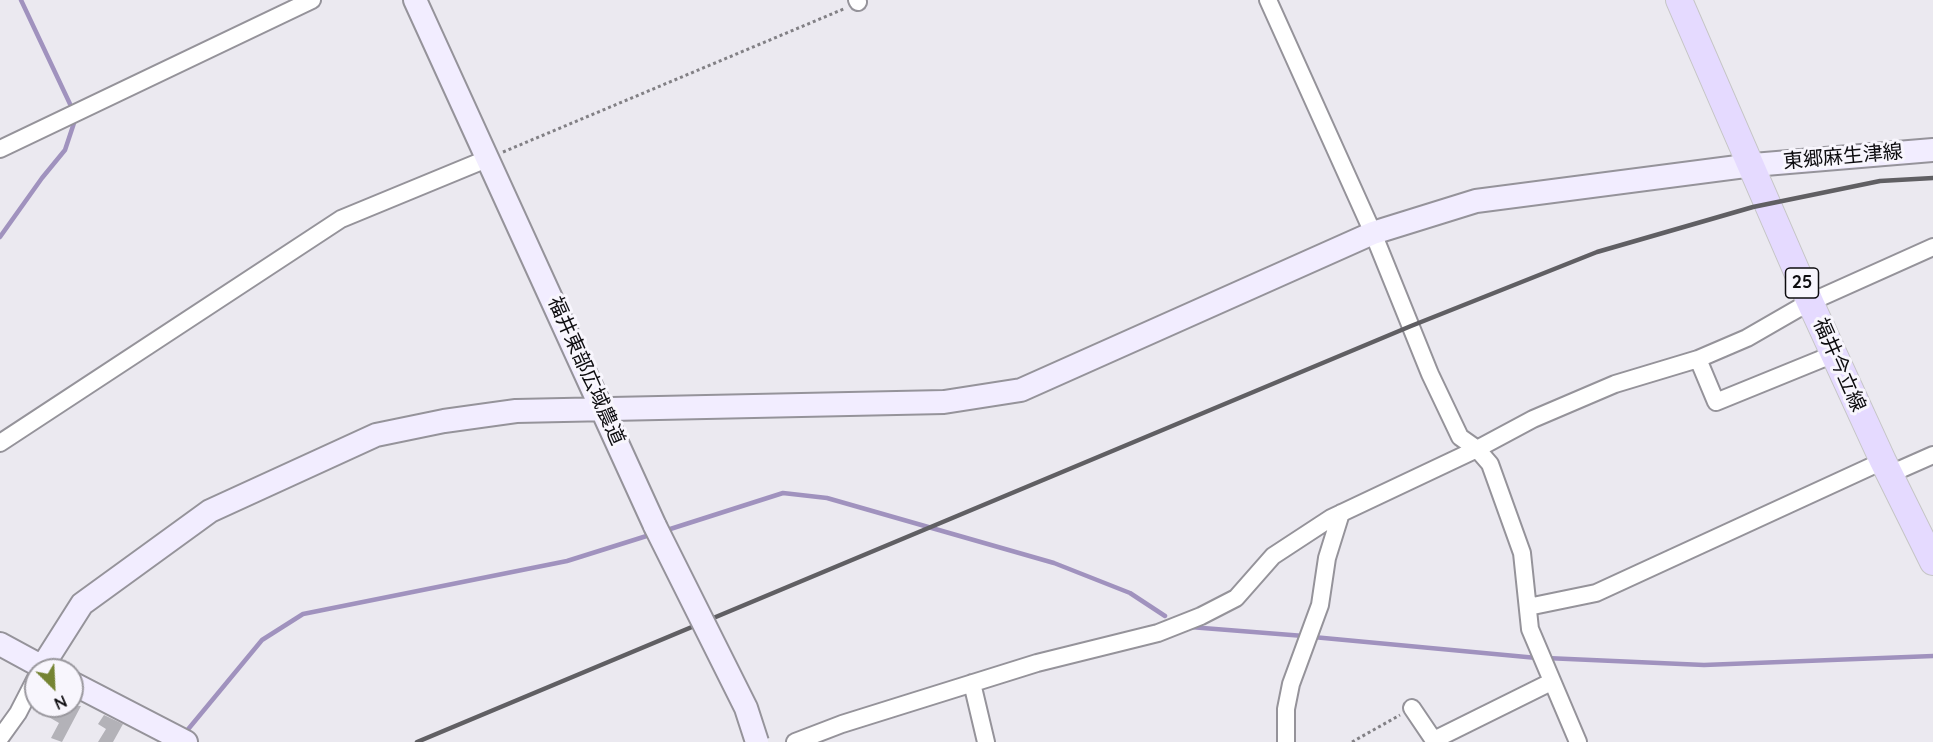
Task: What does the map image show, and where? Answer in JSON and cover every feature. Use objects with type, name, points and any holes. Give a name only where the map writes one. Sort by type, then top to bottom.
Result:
[{"type":"main road","name":"福井今立線","points":[[1679,0],[1753,165],[1810,302],[1886,468],[1933,562]]},
{"type":"street","points":[[0,149],[312,0]]},
{"type":"street","name":"福井東部広域農道","points":[[415,0],[656,526],[746,708],[757,742]]},
{"type":"street","points":[[1268,0],[1373,232],[1440,395],[1460,437],[1477,449],[1490,464],[1522,553],[1530,628],[1541,659],[1578,742]]},
{"type":"street","name":"東郷麻生津線","points":[[49,658],[82,604],[143,558],[221,506],[376,435],[444,421],[516,411],[944,402],[1021,390],[1373,232],[1476,201],[1753,165],[1933,150]]},
{"type":"street","points":[[0,444],[341,219],[489,158]]},
{"type":"street","points":[[795,742],[842,724],[972,683],[1037,663],[1158,633],[1201,616],[1236,598],[1273,556],[1341,513],[1477,449],[1533,418],[1615,384],[1698,358],[1747,338],[1810,302],[1933,247]]},
{"type":"street","points":[[1698,358],[1716,402],[1834,354]]},
{"type":"street","points":[[1528,607],[1596,593],[1886,468],[1933,455]]},
{"type":"street","points":[[1286,742],[1286,709],[1291,684],[1320,605],[1327,558],[1341,513]]},
{"type":"street","points":[[0,644],[24,660]]},
{"type":"street","points":[[1412,708],[1435,741],[1551,682]]},
{"type":"street","points":[[972,683],[986,742]]},
{"type":"street","points":[[84,689],[186,742]]},
{"type":"street","points":[[0,738],[24,702]]},
{"type":"path","points":[[489,158],[858,1]]},
{"type":"path","points":[[1352,742],[1412,708]]},
{"type":"building","points":[[104,715],[123,724],[113,742],[98,742],[106,729],[98,724]]},
{"type":"building","points":[[50,718],[75,718],[62,742],[51,738],[59,723]]},
{"type":"waterway","points":[[21,0],[70,104]]},
{"type":"waterway","points":[[0,237],[65,150],[74,123]]},
{"type":"waterway","points":[[664,531],[783,493],[827,498],[1054,563],[1130,593],[1165,616]]},
{"type":"waterway","points":[[185,733],[262,640],[303,614],[567,561],[653,534]]},
{"type":"waterway","points":[[1190,627],[1304,636]]},
{"type":"waterway","points":[[1313,637],[1537,658]]},
{"type":"waterway","points":[[1546,658],[1704,665],[1933,656]]},
{"type":"railway","points":[[417,742],[1411,326],[1597,252],[1753,207],[1880,181],[1933,178]]}]
